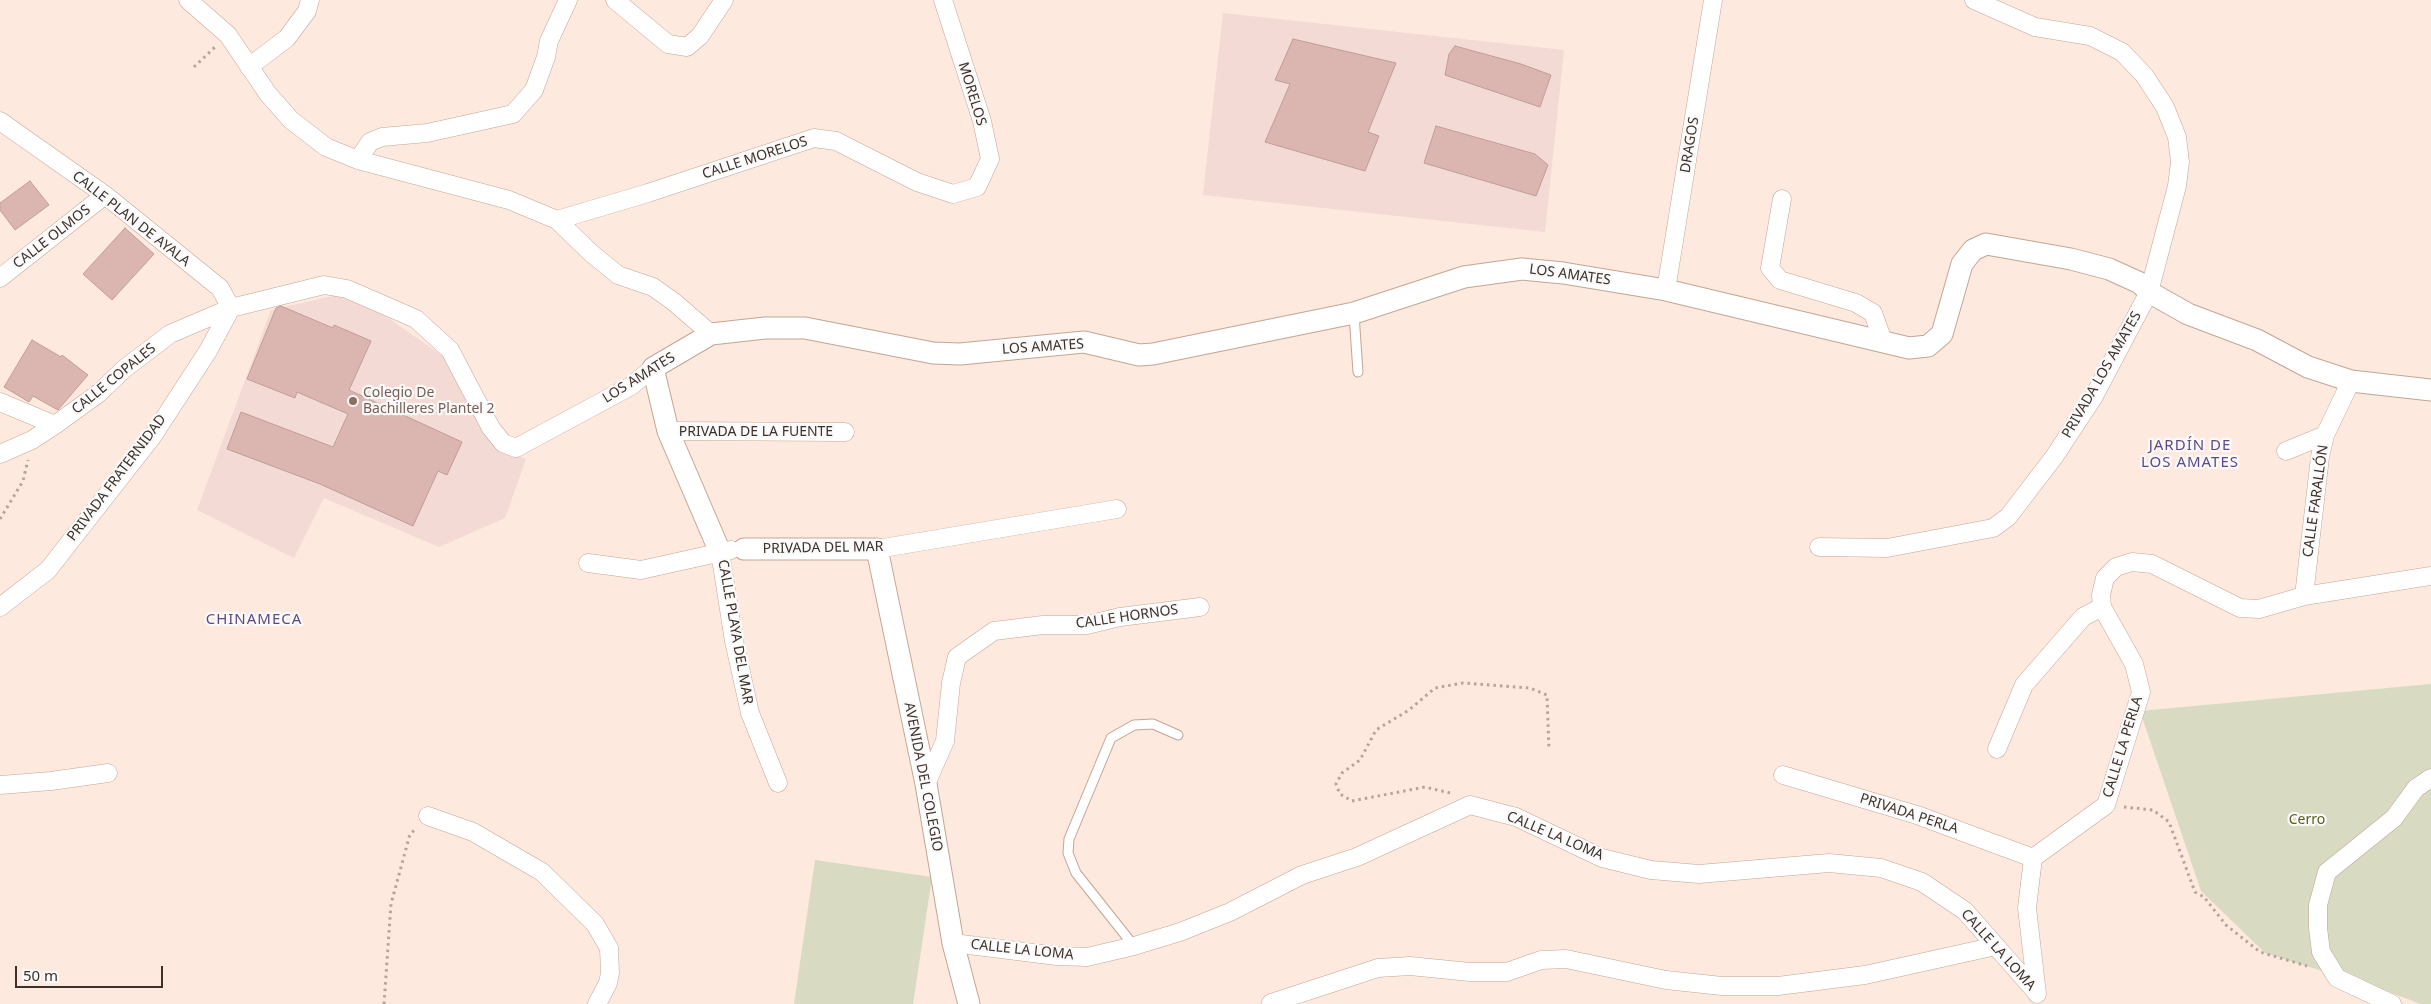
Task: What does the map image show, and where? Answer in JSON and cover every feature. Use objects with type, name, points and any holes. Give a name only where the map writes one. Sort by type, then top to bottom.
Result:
[{"type":"street","points":[[188,0],[228,35],[268,94],[291,120],[326,147],[358,160],[509,200],[557,220],[591,253],[618,275],[653,287],[674,302],[711,334]]},
{"type":"street","points":[[249,67],[288,38],[307,11],[310,0]]},
{"type":"street","points":[[358,160],[370,142],[382,138],[427,133],[513,114],[534,90],[546,57],[549,40],[568,0]]},
{"type":"street","points":[[616,0],[668,44],[687,46],[700,36],[724,0]]},
{"type":"street","name":"MORELOS","points":[[943,0],[982,121],[990,159],[977,187]]},
{"type":"street","name":"DRAGOS","points":[[1666,290],[1713,0]]},
{"type":"street","name":"PRIVADA LOS AMATES","points":[[1819,548],[1887,548],[1992,528],[2008,518],[2054,457],[2093,398],[2149,292],[2177,186],[2180,162],[2177,137],[2165,107],[2144,75],[2122,52],[2090,36],[2035,27],[1974,0]]},
{"type":"street","points":[[2004,0],[2012,17]]},
{"type":"street","name":"CALLE PLAN DE AYALA","points":[[0,121],[105,195],[220,288],[231,308]]},
{"type":"street","name":"CALLE MORELOS","points":[[557,220],[648,193],[814,138],[836,142],[917,182],[954,194],[977,187]]},
{"type":"street","name":"CALLE OLMOS","points":[[0,278],[105,195]]},
{"type":"street","points":[[1782,199],[1770,268],[1780,280],[1856,303],[1873,313],[1883,342]]},
{"type":"street","name":"LOS AMATES","points":[[231,308],[259,303],[324,285],[347,289],[416,318],[450,350],[491,428],[503,444],[516,448],[631,386],[653,368],[711,334],[765,328],[805,328],[933,353],[960,354],[1084,342],[1139,355],[1153,354],[1354,313],[1464,277],[1522,269],[1564,273],[1666,290],[1909,348],[1928,346],[1942,334],[1962,264],[1973,250],[1986,244],[2071,259],[2109,270],[2140,283],[2149,292]]},
{"type":"street","points":[[2149,292],[2188,314],[2257,340],[2308,367],[2351,381],[2431,390]]},
{"type":"street","name":"CALLE COPALES","points":[[0,454],[32,440],[55,425],[99,393],[124,369],[170,334],[231,308]]},
{"type":"street","name":"PRIVADA FRATERNIDAD","points":[[0,607],[48,570],[152,437],[208,351],[231,308]]},
{"type":"street","name":"CALLE PLAYA DEL MAR","points":[[653,368],[668,431],[720,552],[734,641],[750,713],[778,783]]},
{"type":"street","name":"CALLE FARALLÓN","points":[[2304,596],[2320,457],[2325,435],[2351,381]]},
{"type":"street","points":[[0,402],[55,425]]},
{"type":"street","name":"PRIVADA DE LA FUENTE","points":[[668,431],[845,432]]},
{"type":"street","points":[[2286,451],[2325,435]]},
{"type":"street","name":"PRIVADA DEL MAR","points":[[588,563],[641,570],[720,552],[744,549],[877,549],[1117,509]]},
{"type":"street","name":"AVENIDA DEL COLEGIO","points":[[877,549],[926,784],[953,943],[969,1004]]},
{"type":"street","points":[[1997,749],[2024,685],[2083,617],[2102,607],[2101,595],[2105,578],[2116,566],[2132,562],[2152,564],[2240,608],[2259,610],[2304,596],[2431,576]]},
{"type":"street","name":"CALLE HORNOS","points":[[926,784],[945,742],[951,683],[958,657],[994,630],[1043,624],[1087,626],[1120,617],[1200,607]]},
{"type":"street","name":"CALLE LA PERLA","points":[[2033,858],[2106,805],[2141,692],[2134,664],[2102,607]]},
{"type":"street","points":[[0,785],[51,781],[108,773]]},
{"type":"street","name":"PRIVADA PERLA","points":[[1784,775],[1917,815],[2033,858]]},
{"type":"street","points":[[2392,1004],[2338,978],[2321,952],[2318,905],[2328,872],[2394,818],[2416,788],[2431,778]]},
{"type":"street","name":"CALLE LA LOMA","points":[[953,943],[1057,956],[1087,956],[1134,946],[1180,932],[1230,912],[1302,875],[1357,857],[1470,805],[1516,817],[1602,858],[1652,870],[1699,874],[1829,863],[1881,868],[1922,882],[1965,911],[1996,946],[2037,998]]},
{"type":"street","points":[[428,816],[473,832],[542,872],[594,924],[609,948],[610,972],[608,983],[596,1004]]},
{"type":"street","points":[[2033,858],[2027,908],[2037,998]]},
{"type":"street","points":[[1271,1004],[1378,968],[1410,966],[1470,972],[1507,972],[1541,960],[1566,959],[1666,980],[1722,986],[1778,986],[1865,975],[1996,946]]},
{"type":"lane","points":[[1354,313],[1358,372]]},
{"type":"lane","points":[[1134,946],[1076,873],[1068,853],[1069,839],[1111,738],[1134,725],[1153,724],[1178,735]]},
{"type":"path","points":[[194,67],[228,35]]},
{"type":"path","points":[[0,519],[23,482],[32,440]]},
{"type":"path","points":[[1470,805],[1445,790],[1425,787],[1352,801],[1340,794],[1336,784],[1342,773],[1360,760],[1376,730],[1409,710],[1435,688],[1463,683],[1530,688],[1547,695],[1549,750]]},
{"type":"path","points":[[2106,805],[2153,810],[2170,822],[2195,892],[2204,898],[2226,925],[2260,952],[2301,963],[2338,978]]},
{"type":"path","points":[[384,1004],[391,904],[410,834],[428,816]]},
{"type":"shaded area","points":[[1223,13],[1564,50],[1545,232],[1203,195]]},
{"type":"shaded area","name":"Colegio De Bachilleres Plantel 2","points":[[337,295],[384,315],[444,357],[493,444],[526,459],[505,518],[439,547],[324,498],[294,558],[197,510],[271,310]]},
{"type":"green space","name":"Cerro","points":[[2431,684],[2431,1004],[2421,1004],[2265,953],[2201,891],[2140,711]]},
{"type":"green space","points":[[815,860],[932,877],[913,1004],[794,1004]]},
{"type":"building","points":[[1293,39],[1396,63],[1368,132],[1379,136],[1365,171],[1265,142],[1290,84],[1275,80]]},
{"type":"building","points":[[1455,46],[1521,64],[1551,75],[1540,107],[1445,75],[1449,54]]},
{"type":"building","points":[[1436,126],[1535,154],[1548,165],[1536,196],[1424,163]]},
{"type":"building","points":[[30,181],[49,205],[15,230],[0,210],[0,203]]},
{"type":"building","points":[[125,228],[154,254],[112,300],[83,274]]},
{"type":"building","points":[[281,306],[333,328],[334,325],[371,341],[349,390],[462,442],[447,475],[438,471],[413,526],[320,484],[227,449],[241,412],[333,447],[348,414],[297,392],[295,398],[247,379],[276,308]]},
{"type":"building","points":[[32,340],[61,357],[62,355],[88,375],[58,410],[33,396],[29,402],[4,387]]},
{"type":"place","name":"Colegio De Bachilleres Plantel 2","points":[[353,401]]},
{"type":"district","name":"JARDÍN DE LOS AMATES","points":[[2190,454]]},
{"type":"district","name":"CHINAMECA","points":[[254,620]]}]
